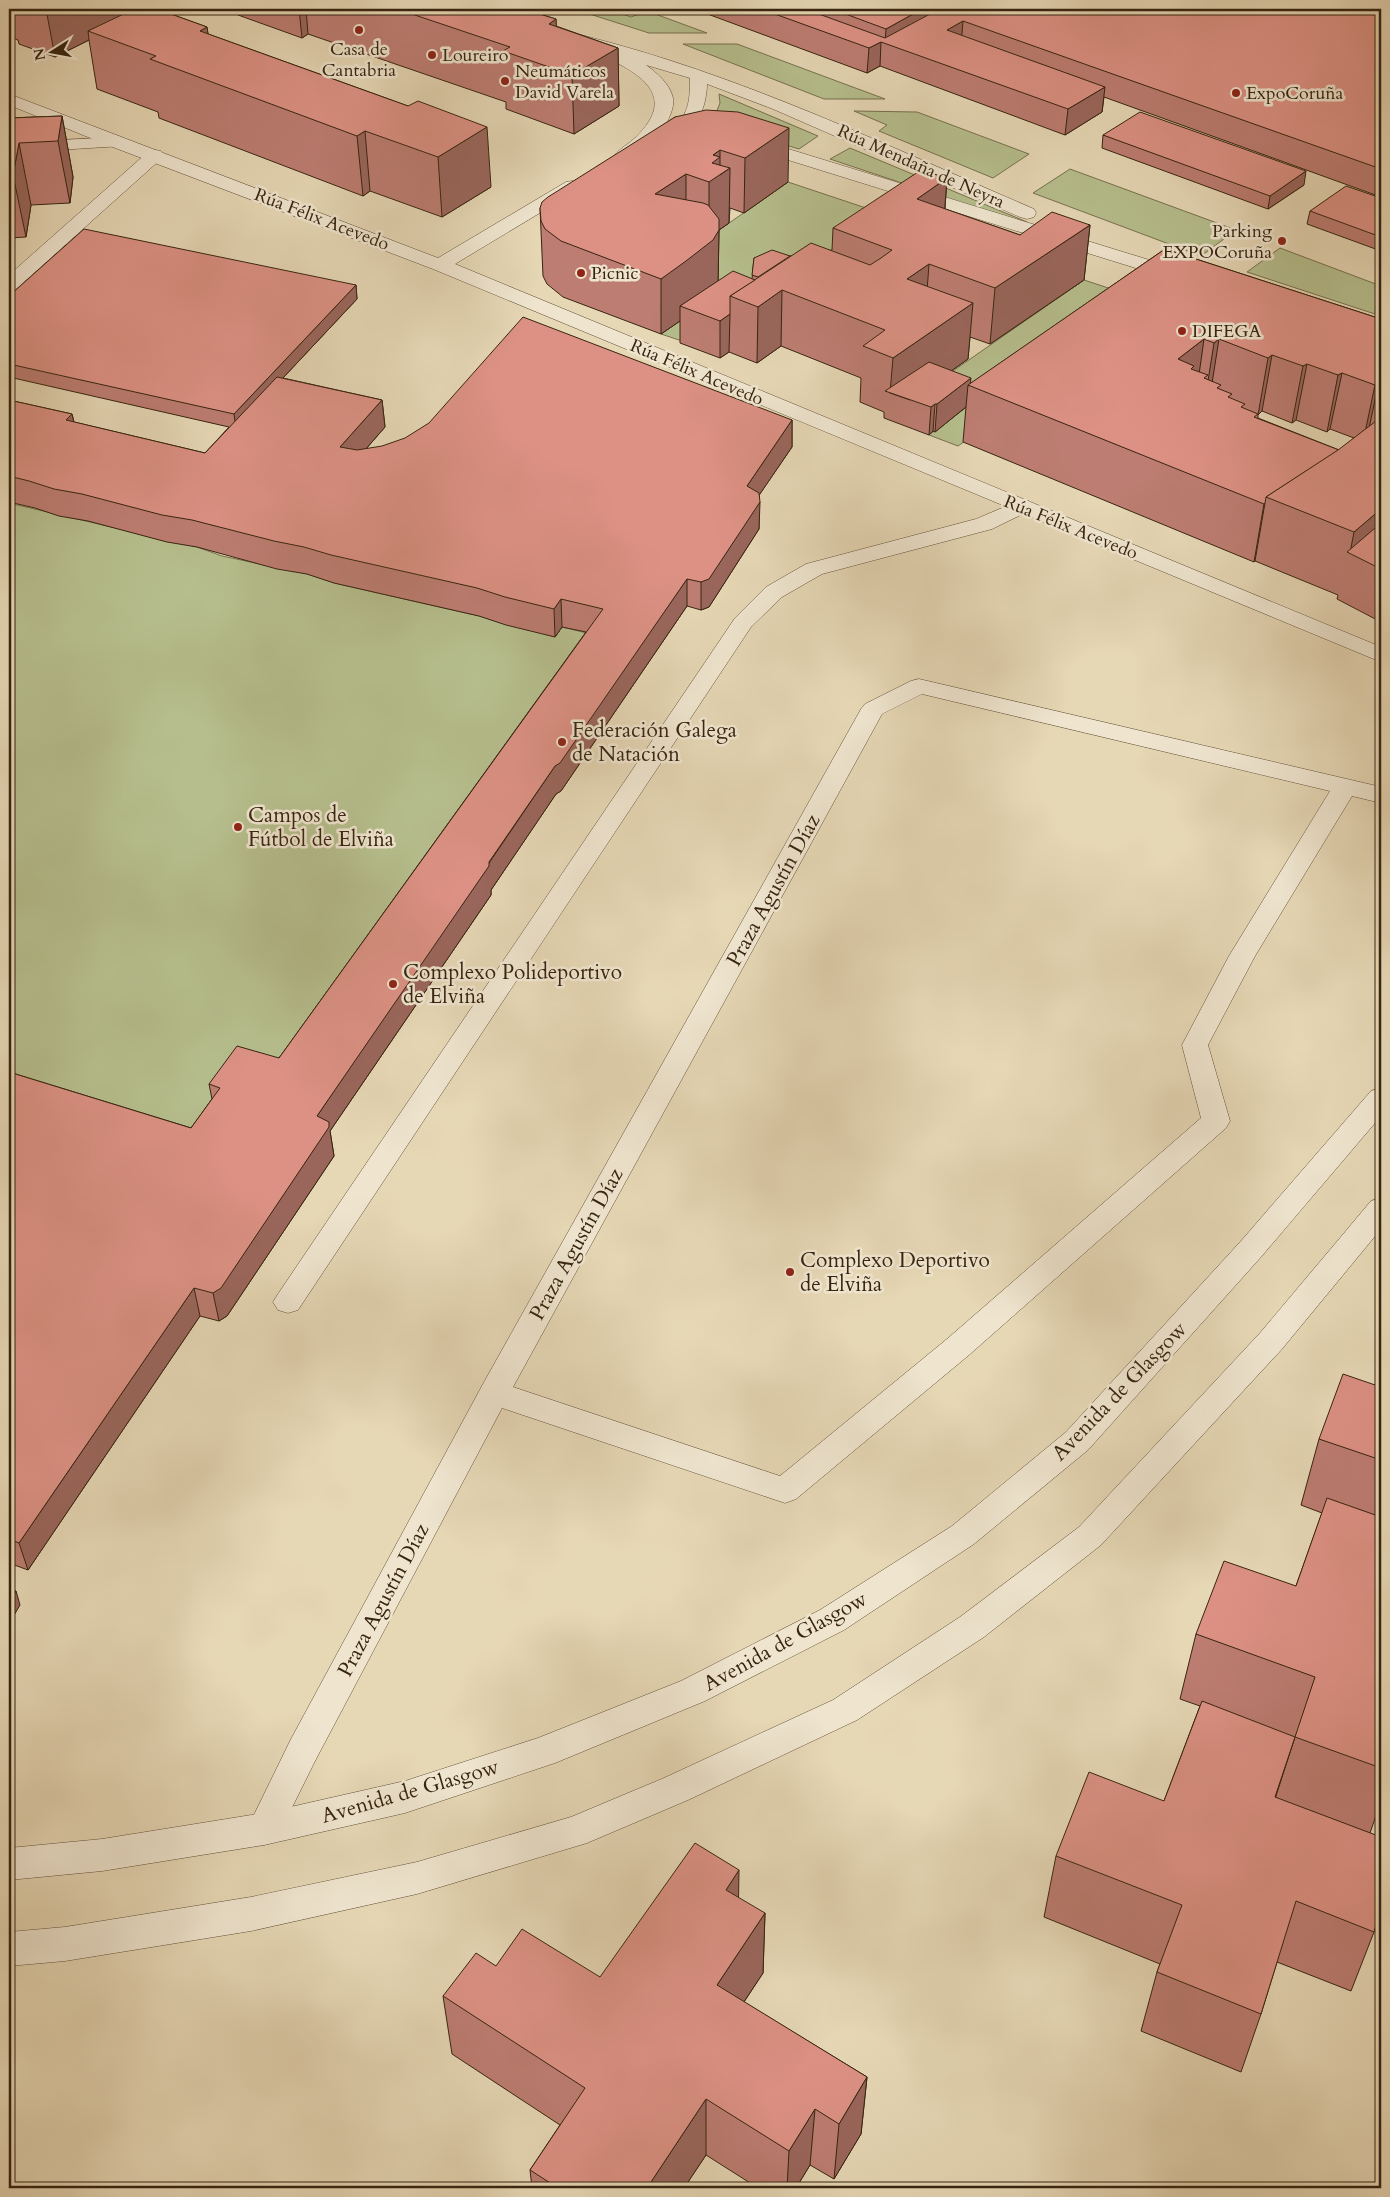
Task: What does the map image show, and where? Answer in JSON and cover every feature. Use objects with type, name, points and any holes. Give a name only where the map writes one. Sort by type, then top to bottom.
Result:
[{"type":"street","name":"Rúa Mendaña de Neyra","points":[[565,35],[698,75],[850,135],[1142,264]]},
{"type":"street","points":[[592,43],[639,68],[650,76],[662,91],[664,106],[659,119],[637,148]]},
{"type":"street","points":[[612,162],[637,148],[673,134],[685,125],[694,115],[700,94],[698,75]]},
{"type":"street","name":"Rúa Félix Acevedo","points":[[9,99],[116,142],[155,155],[440,265],[1381,655]]},
{"type":"street","points":[[9,148],[116,142]]},
{"type":"street","points":[[637,148],[689,143]]},
{"type":"street","name":"Rúa Mendaña de Neyra","points":[[740,144],[776,151],[1197,282]]},
{"type":"street","points":[[9,285],[155,155]]},
{"type":"street","points":[[440,265],[587,177]]},
{"type":"street","points":[[288,1302],[743,623],[774,592],[814,568],[984,524],[1021,506]]},
{"type":"street","name":"Praza Agustín Díaz","points":[[264,1829],[303,1750],[494,1393],[873,709],[919,686],[1346,787]]},
{"type":"street","points":[[494,1393],[785,1490],[958,1347],[1216,1121],[1195,1045],[1242,956],[1346,787],[1381,796]]},
{"type":"street","name":"Avenida de Glasgow","points":[[9,1864],[102,1855],[264,1829],[405,1797],[543,1752],[693,1691],[832,1620],[963,1535],[1077,1441],[1250,1249],[1381,1098]]},
{"type":"street","points":[[9,1949],[65,1944],[252,1914],[417,1878],[575,1832],[685,1784],[844,1710],[972,1627],[1090,1536],[1271,1341],[1381,1210]]},
{"type":"green space","points":[[574,9],[609,9],[631,17],[647,11],[707,33],[649,33]]},
{"type":"green space","points":[[683,44],[737,44],[885,99],[824,99]]},
{"type":"green space","points":[[719,94],[818,136],[799,149],[766,139],[716,113],[720,103]]},
{"type":"green space","points":[[854,111],[917,112],[1029,154],[993,178],[879,131],[887,125]]},
{"type":"green space","points":[[850,148],[1027,222],[1024,224],[830,159]]},
{"type":"green space","points":[[1070,169],[1236,230],[1201,256],[1033,193]]},
{"type":"green space","points":[[788,182],[917,225],[829,285],[682,341],[661,334],[713,295],[709,237]]},
{"type":"green space","points":[[1280,248],[1381,286],[1381,316],[1247,272]]},
{"type":"green space","points":[[1084,280],[1157,304],[958,446],[929,435],[968,406],[927,389]]},
{"type":"green space","name":"Campos de Fútbol de Elviña","points":[[9,503],[197,547],[222,556],[307,574],[334,583],[479,616],[555,637],[562,627],[603,637],[434,875],[196,1156],[9,1098]]},
{"type":"building","points":[[134,9],[157,9],[207,27],[200,31],[408,106],[418,101],[487,127],[438,157],[365,131],[357,136],[150,59],[156,56],[88,31]]},
{"type":"building","points":[[397,9],[523,9],[556,19],[549,24],[618,48],[572,75],[503,51],[510,47]]},
{"type":"building","name":"ExpoCoruña","points":[[761,9],[805,9],[885,38],[930,14],[930,9],[1381,9],[1381,169],[963,21],[947,30],[1105,87],[1068,109],[881,42],[869,48]]},
{"type":"building","points":[[832,9],[922,9],[886,29]]},
{"type":"building","points":[[706,110],[738,112],[789,128],[745,158],[720,150],[713,155],[720,157],[712,163],[730,168],[709,182],[686,174],[655,194],[703,203],[708,205],[719,219],[719,230],[713,240],[686,261],[661,279],[561,241],[545,229],[541,221],[540,208],[542,202],[548,197],[675,117]]},
{"type":"building","points":[[1140,112],[1306,171],[1270,196],[1103,135]]},
{"type":"building","points":[[62,116],[58,141],[19,143],[13,175],[9,175],[9,118]]},
{"type":"building","points":[[921,170],[947,178],[917,199],[1020,235],[1052,212],[1090,225],[995,288],[929,264],[907,279],[973,303],[893,358],[863,346],[885,330],[782,290],[758,307],[730,296],[811,243],[870,265],[881,258],[892,250],[833,228]]},
{"type":"building","points":[[1346,186],[1381,198],[1381,237],[1310,211]]},
{"type":"building","points":[[84,229],[356,285],[234,414],[9,364],[9,296]]},
{"type":"building","points":[[1165,249],[1381,319],[1381,382],[1379,381],[1375,385],[1342,373],[1338,375],[1307,364],[1303,366],[1272,355],[1268,358],[1219,339],[1214,343],[1204,339],[1178,359],[1194,366],[1191,369],[1208,375],[1204,378],[1221,385],[1217,388],[1232,394],[1228,397],[1245,404],[1241,407],[1258,414],[1254,417],[1339,450],[1266,497],[1264,504],[968,385]]},
{"type":"building","points":[[772,250],[790,256],[758,277],[752,275],[754,258]]},
{"type":"building","points":[[733,271],[755,280],[730,296],[730,314],[720,321],[680,306]]},
{"type":"building","name":"Complexo Polideportivo de Elviña","points":[[523,317],[792,420],[747,486],[759,493],[760,502],[709,579],[701,582],[687,579],[489,862],[489,866],[317,1116],[329,1122],[329,1127],[221,1288],[213,1293],[194,1288],[19,1543],[9,1539],[9,1072],[191,1128],[220,1088],[209,1084],[237,1046],[279,1058],[603,609],[561,599],[554,609],[477,588],[331,555],[192,520],[162,515],[9,476],[9,400],[72,414],[66,420],[205,453],[277,377],[382,400],[340,447],[357,450],[382,446],[405,438],[429,423]]},
{"type":"building","points":[[929,362],[971,378],[931,407],[885,391]]},
{"type":"building","points":[[1380,418],[1381,509],[1354,532],[1266,497],[1338,450]]},
{"type":"building","points":[[1381,523],[1381,569],[1347,552]]},
{"type":"building","points":[[1343,1374],[1381,1387],[1381,1460],[1319,1439]]},
{"type":"building","points":[[1327,1498],[1381,1517],[1381,1768],[1295,1737],[1315,1677],[1196,1634],[1224,1561],[1296,1586]]},
{"type":"building","points":[[9,1589],[16,1591],[9,1602]]},
{"type":"building","points":[[1202,1701],[1295,1737],[1275,1797],[1381,1837],[1381,1908],[1374,1932],[1296,1901],[1261,2014],[1157,1972],[1182,1905],[1056,1856],[1089,1772],[1164,1801]]},
{"type":"building","points":[[695,1843],[739,1870],[726,1890],[765,1913],[717,1985],[867,2077],[839,2124],[815,2109],[789,2151],[706,2099],[647,2188],[558,2188],[530,2170],[585,2088],[443,1996],[476,1953],[496,1966],[522,1929],[600,1977]]},
{"type":"place","name":"Casa de Cantabria","points":[[359,30]]},
{"type":"place","name":"Loureiro","points":[[432,55]]},
{"type":"place","name":"Neumáticos David Varela","points":[[505,81]]},
{"type":"place","name":"ExpoCoruña","points":[[1236,93]]},
{"type":"place","name":"Parking EXPOCoruña","points":[[1282,241]]},
{"type":"place","name":"Picnic","points":[[581,273]]},
{"type":"place","name":"DIFEGA","points":[[1182,331]]},
{"type":"place","name":"Federación Galega de Natación","points":[[562,742]]},
{"type":"place","name":"Campos de Fútbol de Elviña","points":[[238,827]]},
{"type":"place","name":"Complexo Polideportivo de Elviña","points":[[393,984]]},
{"type":"place","name":"Complexo Deportivo de Elviña","points":[[790,1272]]}]
